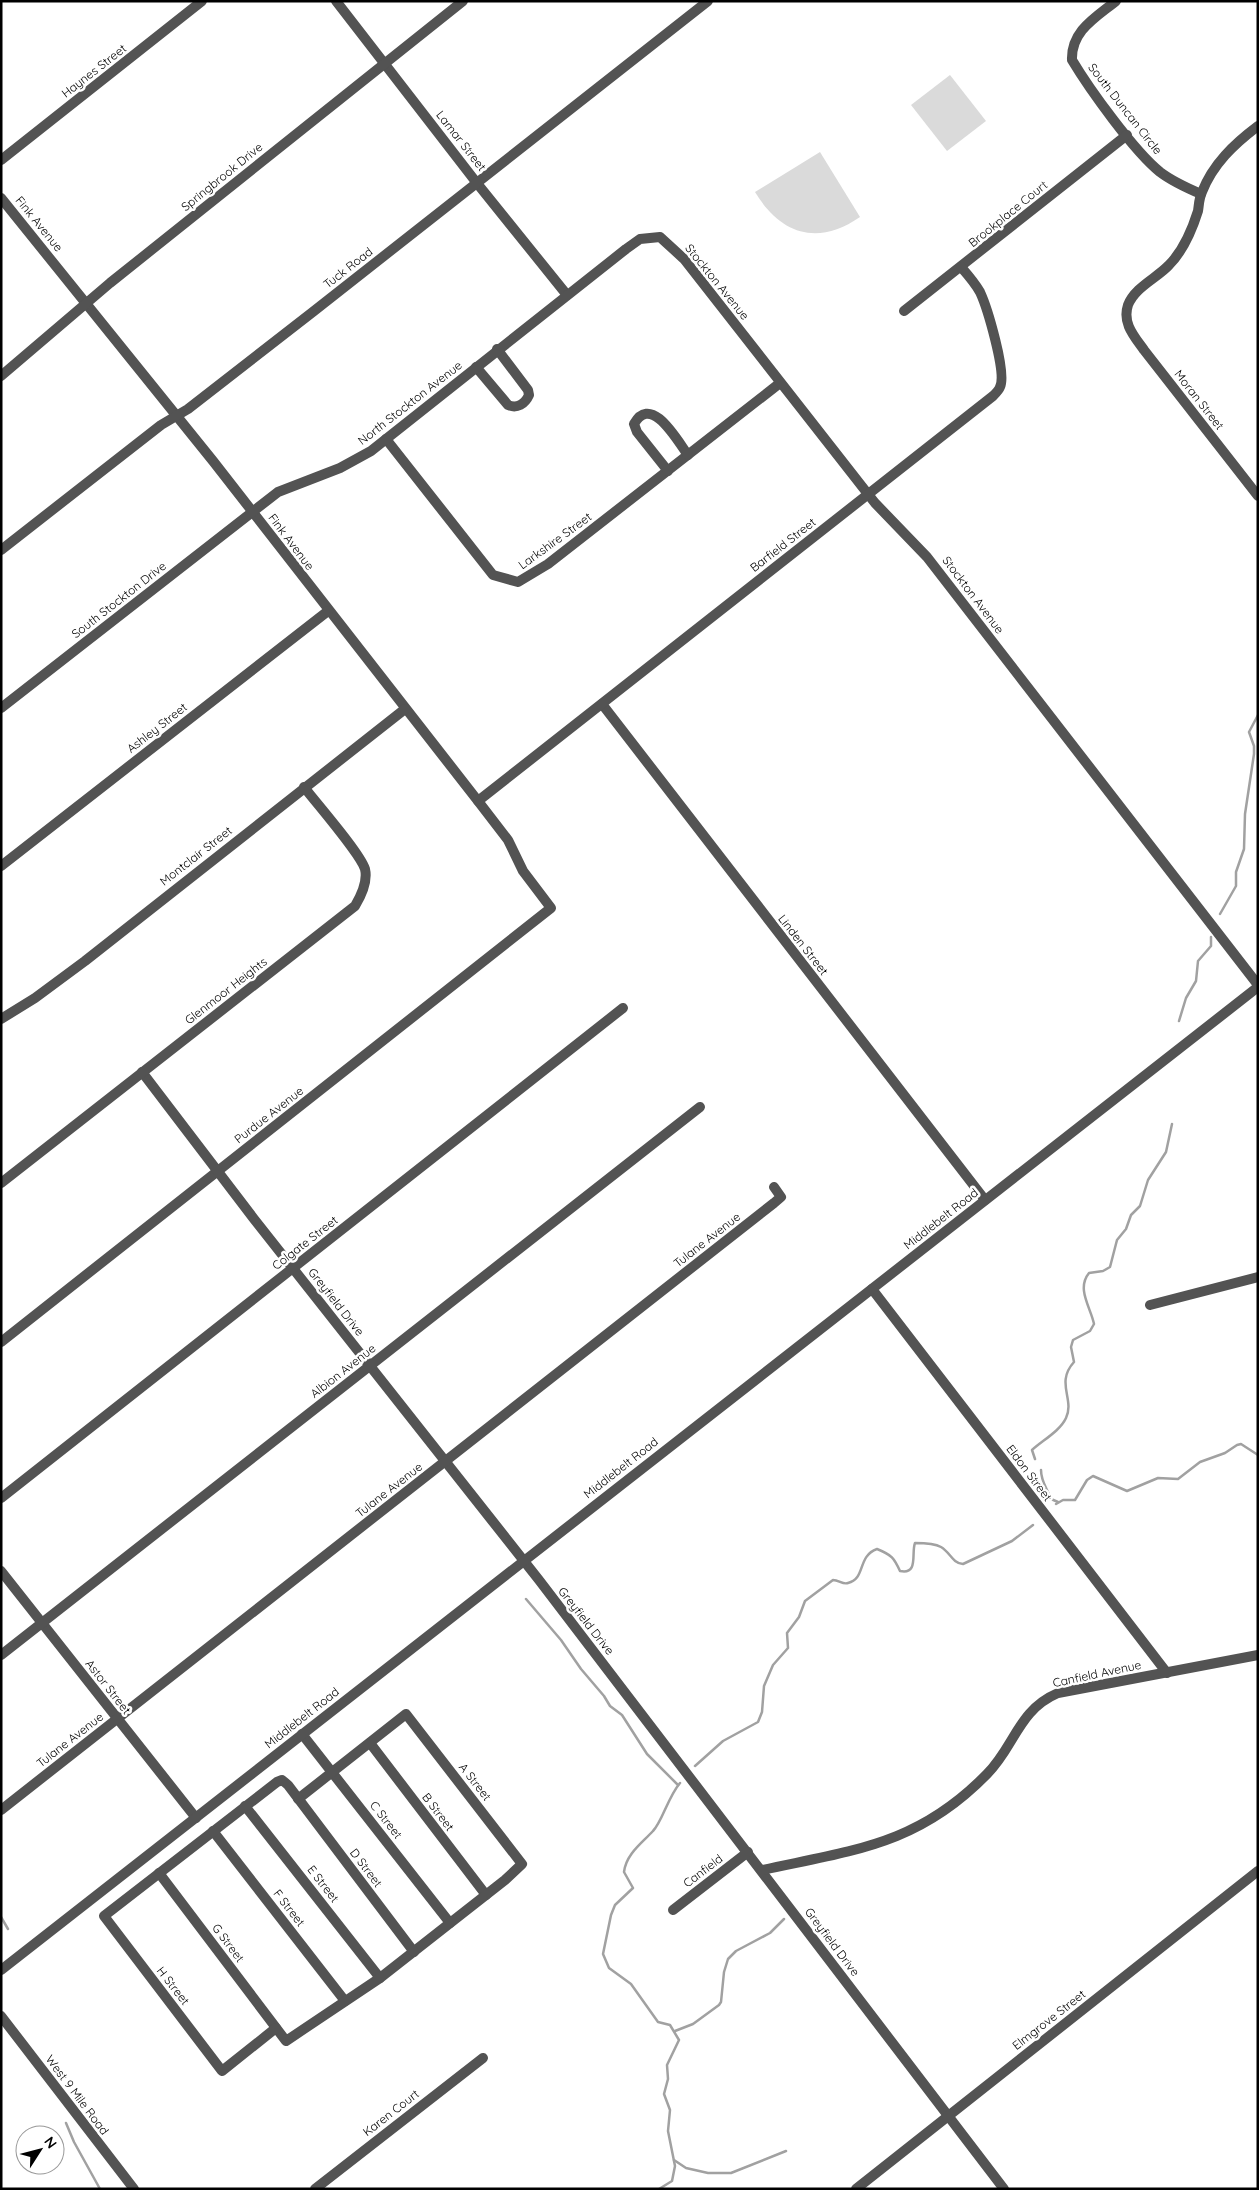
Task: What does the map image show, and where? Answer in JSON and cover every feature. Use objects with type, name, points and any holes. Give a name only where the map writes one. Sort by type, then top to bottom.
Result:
[{"type":"street","name":"Haynes Street","points":[[1,160],[202,1]]},
{"type":"street","name":"Lamar Street","points":[[336,1],[476,182],[567,295]]},
{"type":"street","name":"Springbrook Drive","points":[[1,376],[88,304],[110,283],[462,1]]},
{"type":"street","name":"Tuck Road","points":[[1,550],[161,425],[177,416],[314,311],[708,1]]},
{"type":"street","name":"South Duncan Circle","points":[[1116,1],[1079,31],[1072,51],[1072,60],[1127,135],[1160,172],[1179,184],[1201,194]]},
{"type":"street","points":[[1201,194],[1215,166],[1258,126]]},
{"type":"street","name":"Brookplace Court","points":[[904,311],[1127,135]]},
{"type":"street","name":"Moran Street","points":[[1201,194],[1195,218],[1182,248],[1170,265],[1139,290],[1128,304],[1128,328],[1258,496]]},
{"type":"street","name":"Fink Avenue","points":[[1,198],[177,416],[478,801],[508,840],[523,871],[551,908]]},
{"type":"street","name":"North Stockton Avenue","points":[[252,512],[278,492],[353,462],[386,439],[497,349],[640,239],[654,236]]},
{"type":"street","name":"Stockton Avenue","points":[[654,236],[666,241],[684,259],[868,494],[927,557],[1258,986]]},
{"type":"street","name":"Barfield Street","points":[[478,801],[993,396],[1001,387],[1002,375],[999,359],[983,300],[972,280],[961,267]]},
{"type":"street","name":"North Stockton Avenue","points":[[476,367],[508,405],[517,407],[523,404],[529,395],[528,390],[497,349]]},
{"type":"street","name":"Larkshire Street","points":[[386,439],[493,574],[518,582],[548,564],[780,383]]},
{"type":"street","points":[[668,471],[637,432],[634,424],[639,416],[645,412],[652,413],[659,418],[688,455]]},
{"type":"street","name":"South Stockton Drive","points":[[1,708],[252,512]]},
{"type":"street","name":"Ashley Street","points":[[1,866],[328,611]]},
{"type":"street","name":"Linden Street","points":[[602,704],[985,1200]]},
{"type":"street","name":"Montclair Street","points":[[1,1019],[35,998],[85,961],[405,709]]},
{"type":"street","name":"Glenmoor Heights","points":[[1,1182],[355,906],[361,896],[365,881],[365,869],[304,788]]},
{"type":"street","name":"Purdue Avenue","points":[[1,1342],[551,908]]},
{"type":"street","name":"Middlebelt Road","points":[[1,1970],[1258,986]]},
{"type":"street","name":"Colgate Street","points":[[1,1498],[624,1008]]},
{"type":"street","name":"Greyfield Drive","points":[[142,1072],[218,1172],[523,1560],[762,1870],[1004,2189]]},
{"type":"street","name":"Albion Avenue","points":[[1,1655],[700,1107]]},
{"type":"street","name":"Tulane Avenue","points":[[1,1810],[781,1197],[774,1187]]},
{"type":"street","points":[[1150,1305],[1258,1277]]},
{"type":"street","name":"Eldon Street","points":[[872,1289],[1167,1673]]},
{"type":"street","name":"Astor Street","points":[[1,1571],[196,1818]]},
{"type":"street","name":"Canfield Avenue","points":[[762,1870],[876,1846],[914,1830],[938,1816],[960,1800],[989,1772],[1022,1721],[1042,1701],[1058,1693],[1258,1655]]},
{"type":"street","name":"A Street","points":[[298,1799],[406,1714],[522,1864],[486,1895]]},
{"type":"street","name":"C Street","points":[[302,1734],[450,1922]]},
{"type":"street","name":"B Street","points":[[370,1743],[486,1895]]},
{"type":"street","name":"D Street","points":[[245,1806],[282,1780],[414,1952]]},
{"type":"street","points":[[159,1873],[245,1806]]},
{"type":"street","name":"E Street","points":[[245,1806],[380,1978]]},
{"type":"street","name":"F Street","points":[[213,1831],[345,2001]]},
{"type":"street","name":"Canfield","points":[[672,1910],[748,1852]]},
{"type":"street","name":"Elmgrove Street","points":[[856,2189],[1258,1871]]},
{"type":"street","name":"H Street","points":[[159,1873],[104,1916],[222,2071],[276,2028]]},
{"type":"street","name":"G Street","points":[[159,1873],[276,2028]]},
{"type":"street","points":[[276,2028],[286,2041],[380,1978],[486,1895]]},
{"type":"street","name":"West 9 Mile Road","points":[[1,2016],[134,2189]]},
{"type":"street","name":"Karen Court","points":[[315,2189],[482,2058]]},
{"type":"shaded area","points":[[950,75],[986,121],[947,151],[911,105]]},
{"type":"shaded area","points":[[820,152],[860,217],[830,231],[801,232],[776,218],[765,207],[755,192]]},
{"type":"waterway","points":[[1220,914],[1236,886],[1236,872],[1244,849],[1245,814],[1254,754],[1254,746],[1249,732],[1258,715]]},
{"type":"waterway","points":[[1179,1021],[1186,998],[1196,981],[1198,961],[1211,946],[1211,937]]},
{"type":"waterway","points":[[1035,1459],[1032,1450],[1056,1431],[1066,1418],[1068,1404],[1065,1384],[1066,1377],[1074,1362],[1071,1347],[1073,1340],[1090,1331],[1094,1324],[1085,1299],[1085,1279],[1089,1273],[1103,1271],[1110,1267],[1117,1240],[1126,1229],[1131,1215],[1140,1206],[1148,1180],[1166,1152],[1172,1124]]},
{"type":"waterway","points":[[1056,1504],[1063,1500],[1075,1500],[1087,1480],[1093,1476],[1127,1491],[1158,1478],[1178,1479],[1200,1462],[1225,1453],[1237,1445],[1241,1444],[1258,1455]]},
{"type":"waterway","points":[[1041,1470],[1043,1482],[1051,1499],[1058,1502]]},
{"type":"waterway","points":[[695,1766],[723,1741],[758,1722],[762,1712],[764,1686],[773,1665],[788,1648],[787,1633],[799,1617],[805,1601],[833,1580],[843,1583],[854,1581],[871,1552],[877,1549],[886,1553],[894,1560],[900,1571],[906,1571],[912,1567],[915,1543],[928,1544],[941,1547],[956,1562],[963,1564],[1012,1541],[1033,1525]]},
{"type":"waterway","points":[[526,1599],[561,1640],[610,1706],[622,1715],[647,1754],[678,1785]]},
{"type":"waterway","points":[[659,2189],[672,2181],[675,2166],[668,2131],[670,2110],[664,2094],[668,2079],[667,2065],[679,2040],[670,2025],[658,2022],[631,1984],[609,1968],[603,1954],[611,1915],[615,1905],[633,1888],[624,1872],[625,1866],[635,1849],[656,1827],[680,1783]]},
{"type":"waterway","points":[[1,1917],[8,1929]]},
{"type":"waterway","points":[[675,2031],[693,2024],[719,2005],[728,1959],[736,1951],[770,1933],[784,1919]]},
{"type":"waterway","points":[[66,2123],[74,2142],[100,2189]]},
{"type":"waterway","points":[[674,2160],[686,2168],[708,2173],[731,2173],[786,2151]]}]
